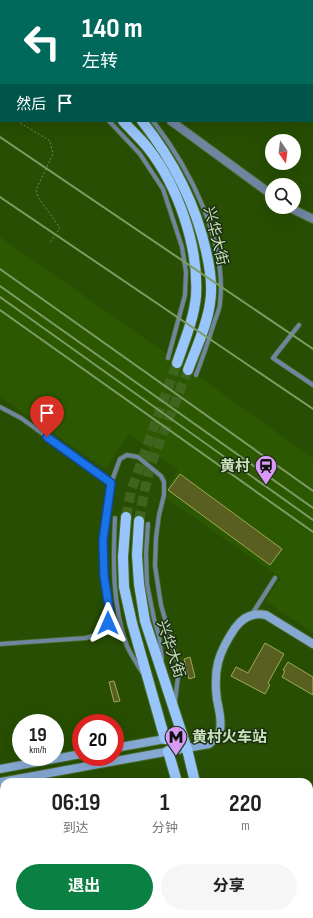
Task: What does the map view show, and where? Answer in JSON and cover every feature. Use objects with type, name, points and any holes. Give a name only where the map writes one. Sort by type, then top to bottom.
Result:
[{"type":"main road","name":"兴华大街","points":[[124,122],[148,148],[170,184],[192,242],[196,268],[196,297],[190,325],[172,360]]},
{"type":"main road","name":"兴华大街","points":[[143,122],[158,142],[180,178],[195,211],[204,240],[210,271],[210,303],[192,372]]},
{"type":"main road","name":"兴华大街","points":[[126,517],[123,557],[124,587],[132,623],[165,738]]},
{"type":"main road","name":"兴华大街","points":[[143,523],[137,555],[139,584],[145,621],[187,749],[194,778]]},
{"type":"main road","points":[[22,778],[209,744],[216,738],[220,730],[216,668],[222,649],[232,633],[244,619],[252,614],[259,613],[266,615],[313,644]]},
{"type":"main road","points":[[124,746],[165,738],[187,749]]},
{"type":"main road","points":[[165,738],[176,778]]},
{"type":"main road","points":[[0,769],[72,756]]},
{"type":"street","points":[[172,122],[265,190]]},
{"type":"street","points":[[301,213],[313,219]]},
{"type":"lane","points":[[110,122],[140,154],[163,189],[182,247],[186,272],[185,295],[172,360]]},
{"type":"lane","points":[[154,122],[165,137],[188,175],[204,207],[214,238],[221,270],[220,304],[192,372]]},
{"type":"lane","points":[[299,325],[273,358],[313,385]]},
{"type":"lane","points":[[0,407],[21,418],[111,483]]},
{"type":"lane","points":[[0,644],[86,638],[99,634],[106,626],[110,614],[104,576],[103,540],[111,483],[120,459],[127,455],[138,457],[161,476],[164,482],[164,495],[156,538],[155,566],[161,605],[179,668],[174,709]]},
{"type":"lane","points":[[115,518],[113,554],[117,610],[128,646],[150,687]]},
{"type":"lane","points":[[252,614],[275,578]]},
{"type":"path","points":[[18,122],[50,141],[53,154],[36,190],[38,197],[60,228],[50,243]]},
{"type":"shaded area","points":[[0,237],[313,458],[313,633],[265,601],[281,578],[167,499],[171,481],[178,470],[129,434],[106,469],[0,397]]},
{"type":"building","points":[[180,474],[282,549],[270,565],[168,490]]},
{"type":"building","points":[[265,643],[284,654],[268,683],[270,685],[265,694],[231,676],[236,667],[248,673]]},
{"type":"building","points":[[190,657],[195,677],[189,679],[184,659]]},
{"type":"building","points":[[288,662],[313,677],[313,695],[282,677],[285,671],[283,670]]},
{"type":"building","points":[[114,681],[120,701],[114,702],[109,682]]},
{"type":"tunnel","points":[[126,517],[131,491],[177,363]]},
{"type":"tunnel","points":[[139,521],[150,467],[188,370]]},
{"type":"railway","points":[[0,137],[313,349]]},
{"type":"railway","points":[[0,197],[313,409]]},
{"type":"railway","points":[[0,269],[313,491]]},
{"type":"railway","points":[[0,286],[313,508]]},
{"type":"railway","points":[[0,297],[313,520]]},
{"type":"railway","points":[[0,310],[313,532]]},
{"type":"place","name":"黄村","points":[[266,486]]},
{"type":"place","name":"黄村火车站","points":[[176,756]]},
{"type":"route","points":[[47,437],[111,483],[103,540],[104,576],[110,614],[108,623]]}]
